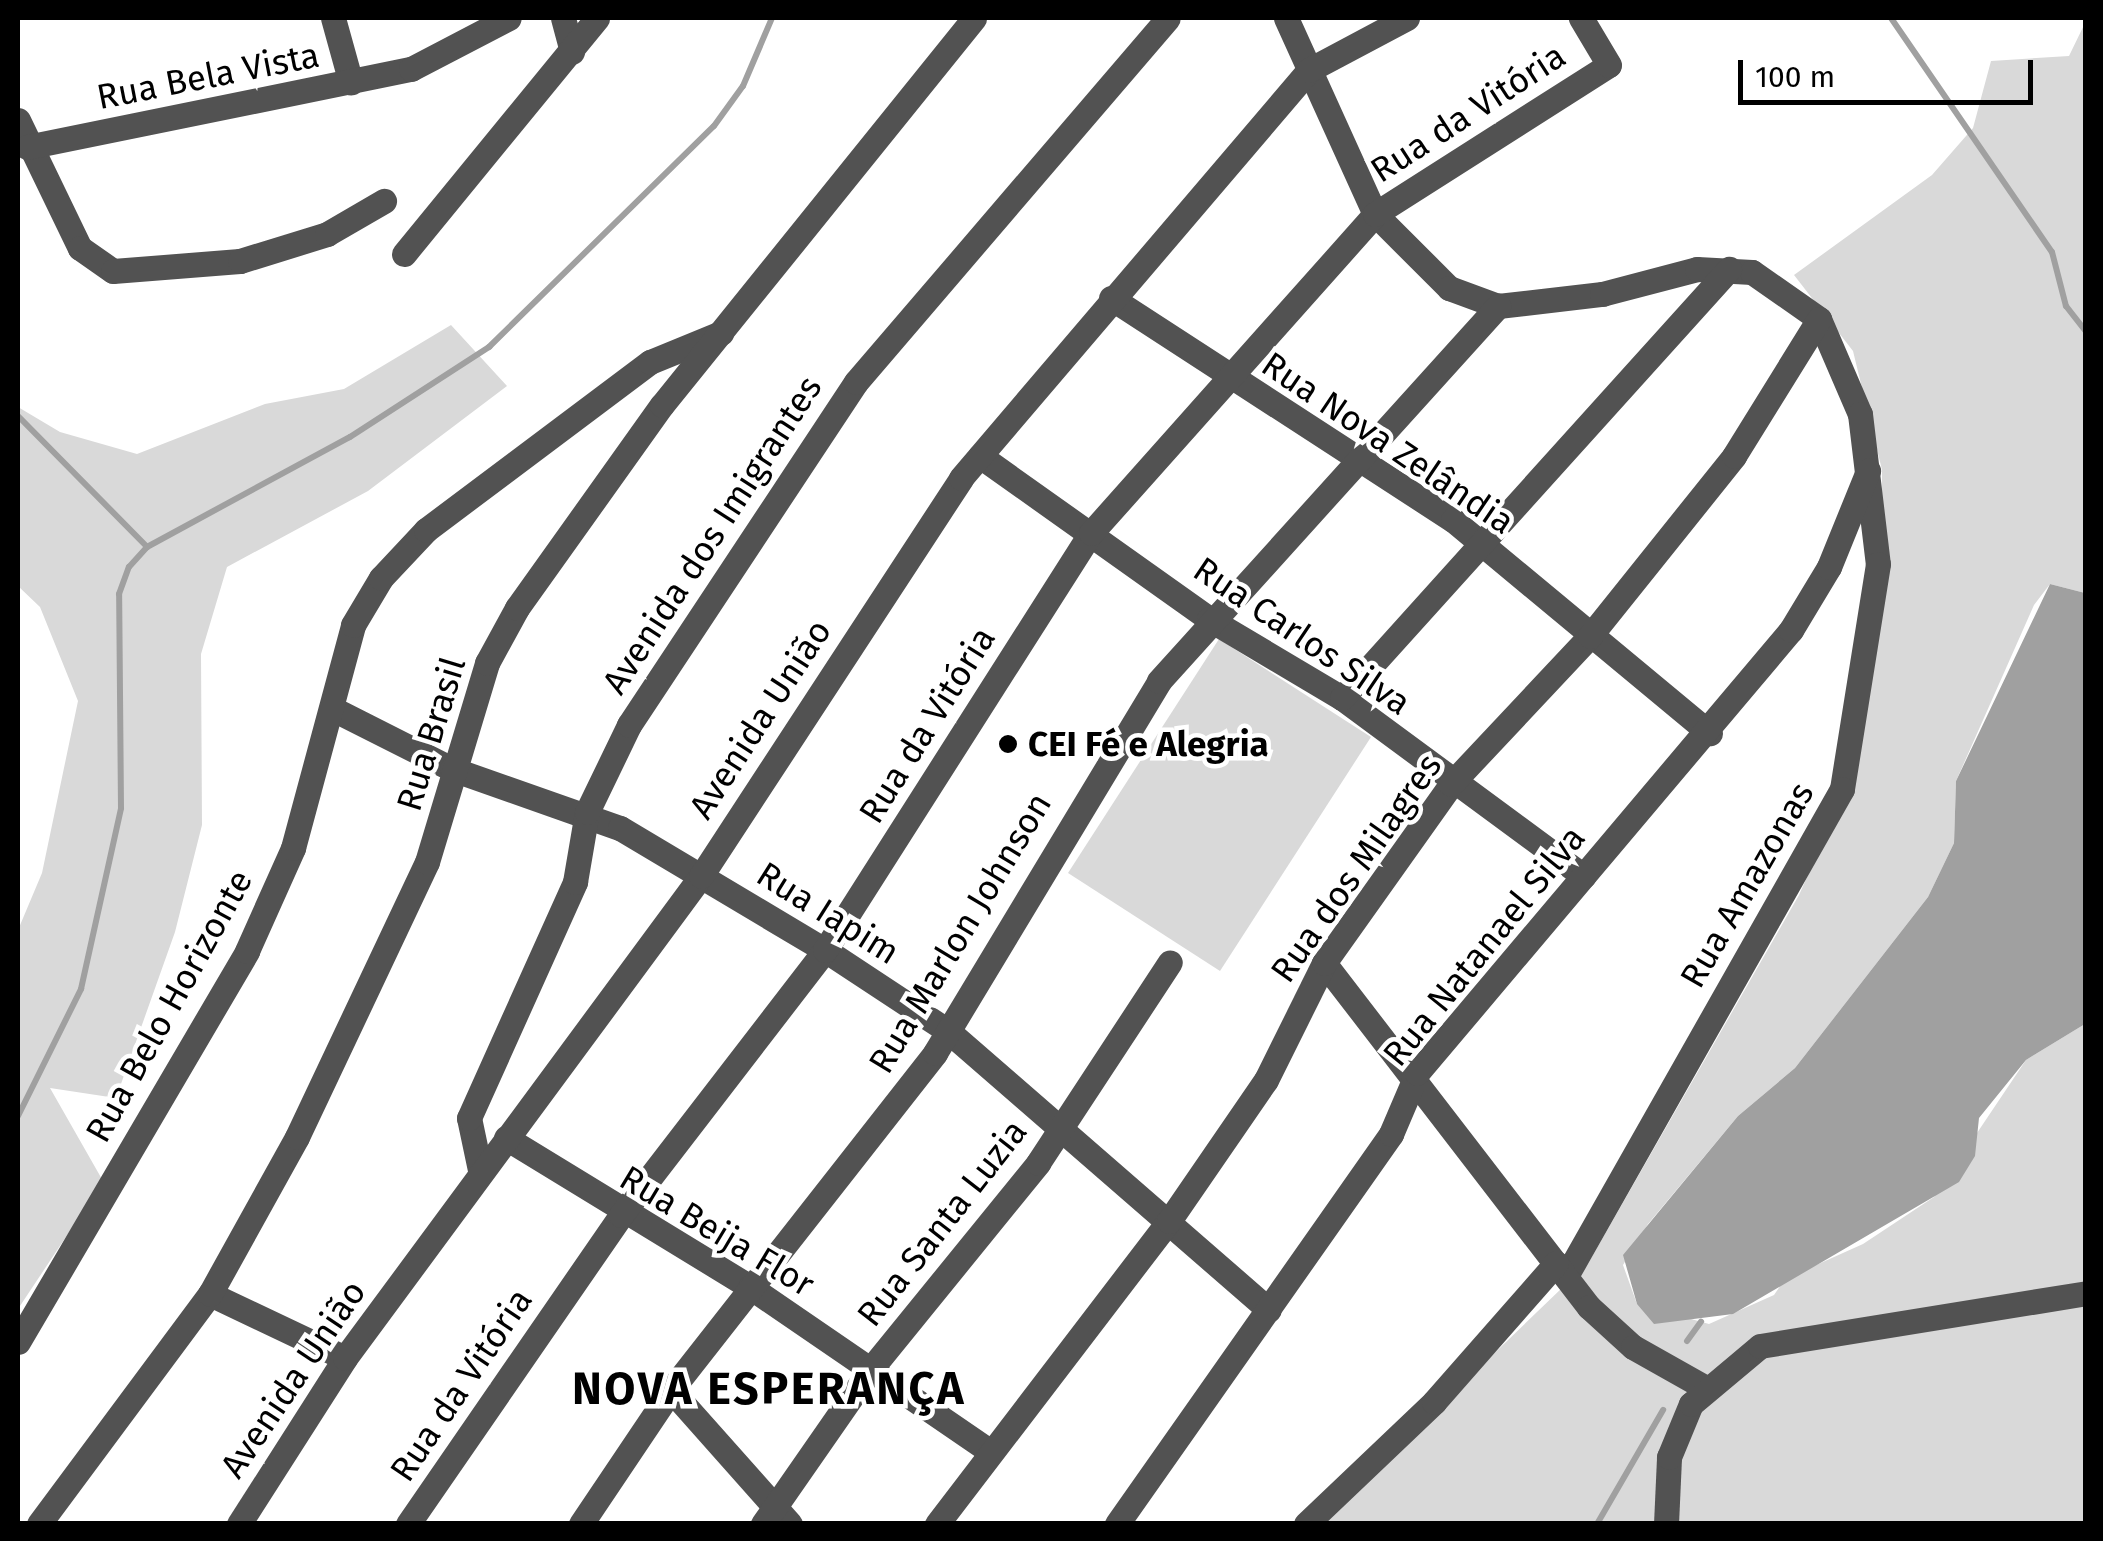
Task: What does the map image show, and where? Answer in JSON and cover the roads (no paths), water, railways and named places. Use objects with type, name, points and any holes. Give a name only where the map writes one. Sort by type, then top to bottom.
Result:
[{"type":"street","points":[[334,18],[351,83]]},
{"type":"street","name":"Rua Bela Vista","points":[[26,147],[351,83],[449,54],[509,18]]},
{"type":"street","points":[[564,18],[572,52]]},
{"type":"street","points":[[404,254],[598,18]]},
{"type":"street","name":"Rua Brasil","points":[[38,1524],[210,1294],[428,862],[452,769],[517,608],[721,333],[974,18]]},
{"type":"street","name":"Avenida dos Imigrantes","points":[[480,1170],[469,1118],[575,882],[587,812],[629,725],[830,417],[1168,18]]},
{"type":"street","points":[[1286,18],[1375,214],[1430,274],[1498,306]]},
{"type":"street","name":"Avenida União","points":[[243,1522],[344,1358],[701,876],[980,456],[1111,298],[1234,168],[1309,70],[1407,18]]},
{"type":"street","name":"Rua da Vitória","points":[[408,1524],[621,1215],[825,950],[1091,533],[1375,214],[1608,66],[1582,18]]},
{"type":"street","points":[[18,120],[26,147],[80,248],[128,274],[290,248],[384,201]]},
{"type":"street","points":[[1342,698],[1479,541],[1729,269]]},
{"type":"street","name":"Rua Amazonas","points":[[1498,306],[1729,269],[1778,283],[1820,320],[1849,381],[1870,466],[1874,618],[1842,790],[1561,1269]]},
{"type":"street","name":"Rua Nova Zelândia","points":[[1111,298],[1479,541],[1710,733]]},
{"type":"street","name":"Rua Marlon Johnson","points":[[581,1524],[670,1390],[948,1032],[1128,723],[1209,618],[1498,306]]},
{"type":"street","name":"Rua dos Milagres","points":[[937,1524],[1169,1220],[1266,1080],[1324,963],[1451,784],[1590,636],[1760,422],[1820,320]]},
{"type":"street","name":"Rua Belo Horizonte","points":[[18,1342],[247,951],[337,711],[353,625],[403,552],[650,362],[721,333]]},
{"type":"street","name":"Rua Carlos Silva","points":[[980,456],[1209,618],[1342,698],[1451,784],[1583,876]]},
{"type":"street","name":"Rua Natanael Silva","points":[[1117,1524],[1391,1134],[1417,1073],[1710,733],[1813,597],[1870,466]]},
{"type":"street","name":"Rua Iapim","points":[[337,711],[452,769],[587,812],[825,950],[948,1032],[1270,1310]]},
{"type":"street","name":"Rua Santa Luzia","points":[[775,1519],[870,1370],[1062,1128],[1170,962]]},
{"type":"street","points":[[1324,963],[1417,1073],[1561,1269],[1632,1346],[1704,1387]]},
{"type":"street","name":"Rua Beija Flor","points":[[506,1138],[621,1215],[750,1287],[991,1452]]},
{"type":"street","points":[[1306,1524],[1434,1402],[1561,1269]]},
{"type":"street","points":[[1666,1524],[1669,1457],[1704,1387],[1760,1346],[1794,1337],[2086,1293]]},
{"type":"street","points":[[210,1294],[344,1358]]},
{"type":"street","points":[[670,1390],[775,1519]]},
{"type":"waterway","points":[[18,1116],[81,989],[121,808],[119,594],[129,567],[147,547],[350,437],[489,347],[714,126],[743,86],[772,18]]},
{"type":"waterway","points":[[1891,18],[2052,252],[2066,306],[2086,332]]},
{"type":"waterway","points":[[18,416],[147,547]]},
{"type":"waterway","points":[[1687,1341],[1701,1322]]},
{"type":"waterway","points":[[1597,1524],[1663,1410]]},
{"type":"place","name":"CEI Fé e Alegria","points":[[1008,744]]},
{"type":"district","name":"NOVA ESPERANÇA","points":[[769,1390]]}]
